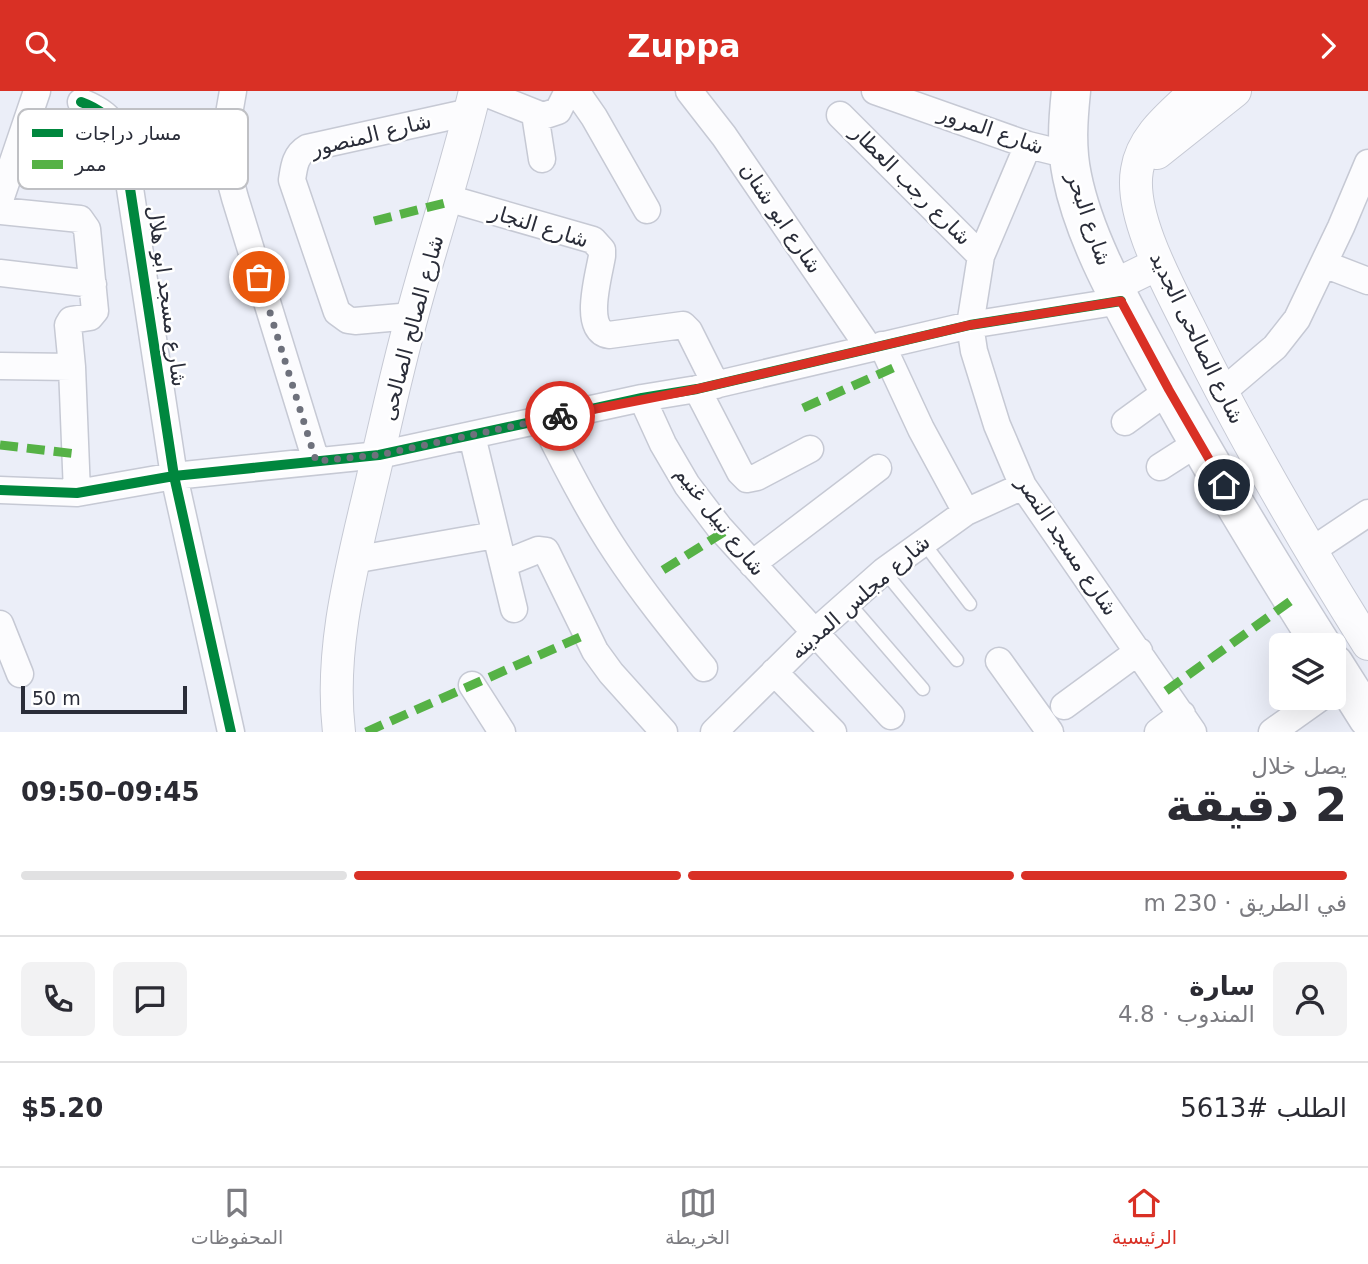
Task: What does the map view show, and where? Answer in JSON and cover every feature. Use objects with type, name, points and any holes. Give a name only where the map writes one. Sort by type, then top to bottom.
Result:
[{"type":"main road","name":"شارع البحر","points":[[1071,91],[1067,142],[1069,155],[1082,211],[1117,294],[1199,442],[1314,633]]},
{"type":"main road","points":[[1346,692],[1368,718]]},
{"type":"street","points":[[31,109],[37,91]]},
{"type":"street","points":[[230,109],[233,91]]},
{"type":"street","points":[[475,98],[535,114],[551,115],[558,111],[568,91]]},
{"type":"street","points":[[576,91],[594,117],[647,210]]},
{"type":"street","name":"شارع ابو شنان","points":[[689,91],[876,346],[966,512]]},
{"type":"street","name":"شارع المرور","points":[[875,91],[921,98],[1027,145],[1069,155]]},
{"type":"street","name":"شارع الصالحى الجديد","points":[[1196,91],[1151,136],[1137,169],[1138,201],[1158,264],[1221,393],[1311,551],[1363,627]]},
{"type":"street","points":[[1137,169],[1235,91]]},
{"type":"street","name":"شارع المنصور","points":[[412,316],[355,321],[342,317],[337,312],[292,180],[294,163],[307,148],[475,98]]},
{"type":"street","name":"شارع الصالح الصالحى","points":[[339,732],[337,674],[342,618],[353,560],[412,316],[475,98]]},
{"type":"street","name":"شارع مسجد ابو هلال","points":[[81,102],[99,109]]},
{"type":"street","points":[[535,114],[542,159]]},
{"type":"street","name":"شارع رجب العطار","points":[[840,115],[981,255]]},
{"type":"street","name":"شارع مسجد النصر","points":[[1027,145],[981,255],[970,325],[974,351],[997,425],[1023,487],[1187,723]]},
{"type":"street","points":[[0,199],[18,146]]},
{"type":"street","points":[[1221,393],[1275,347],[1297,319],[1368,163]]},
{"type":"street","name":"شارع مسجد ابو هلال","points":[[130,189],[174,476],[231,732]]},
{"type":"street","points":[[233,189],[316,461]]},
{"type":"street","name":"شارع النجار","points":[[447,198],[593,240],[602,250],[593,303],[599,331],[610,335],[683,325],[689,331],[706,387]]},
{"type":"street","points":[[0,211],[76,219],[84,222],[87,229],[94,296],[90,317],[73,319],[68,323],[77,493]]},
{"type":"street","points":[[0,490],[77,493],[174,476],[379,455],[642,398],[706,387],[876,346],[1117,294],[1158,264]]},
{"type":"street","points":[[1324,264],[1368,281]]},
{"type":"street","points":[[0,273],[94,296]]},
{"type":"street","points":[[0,366],[72,367]]},
{"type":"street","points":[[706,387],[740,472],[747,479],[757,478],[810,449]]},
{"type":"street","points":[[1125,422],[1169,390]]},
{"type":"street","name":"شارع نبيل غنيم","points":[[642,398],[663,444],[687,485],[752,565],[891,716]]},
{"type":"street","points":[[543,420],[576,487],[614,550],[657,611],[704,668]]},
{"type":"street","points":[[471,436],[514,609]]},
{"type":"street","points":[[1160,467],[1199,442]]},
{"type":"street","points":[[752,565],[878,468]]},
{"type":"street","name":"شارع مجلس المدينه","points":[[715,732],[815,632],[884,571],[966,512],[1023,487]]},
{"type":"street","points":[[1276,573],[1368,513]]},
{"type":"street","points":[[353,560],[495,535]]},
{"type":"street","points":[[503,564],[541,549],[546,551],[595,651],[664,732]]},
{"type":"street","points":[[1346,655],[1363,627]]},
{"type":"street","points":[[3,639],[20,674]]},
{"type":"street","points":[[1064,706],[1139,651]]},
{"type":"street","points":[[999,661],[1050,732]]},
{"type":"street","points":[[774,672],[833,732]]},
{"type":"street","points":[[472,685],[502,732]]},
{"type":"street","points":[[1272,732],[1296,710]]},
{"type":"street","points":[[1158,732],[1187,723]]},
{"type":"lane","points":[[922,542],[970,604]]},
{"type":"lane","points":[[884,571],[957,660]]},
{"type":"lane","points":[[848,602],[923,689]]},
{"type":"marked path","points":[[374,221],[445,203]]},
{"type":"marked path","points":[[803,408],[893,368]]},
{"type":"marked path","points":[[0,445],[77,454]]},
{"type":"marked path","points":[[663,570],[724,532]]},
{"type":"marked path","points":[[1166,691],[1292,600]]},
{"type":"marked path","points":[[366,732],[587,634]]},
{"type":"cycle path","points":[[81,102],[95,109]]},
{"type":"cycle path","points":[[130,189],[174,476],[231,732]]},
{"type":"cycle path","points":[[0,490],[77,493],[174,476],[379,455],[642,398],[697,389],[970,325],[1121,301]]},
{"type":"way so far","points":[[259,277],[316,461],[379,455],[560,416]]},
{"type":"route","points":[[560,416],[697,389],[970,325],[1121,301],[1224,485]]}]
